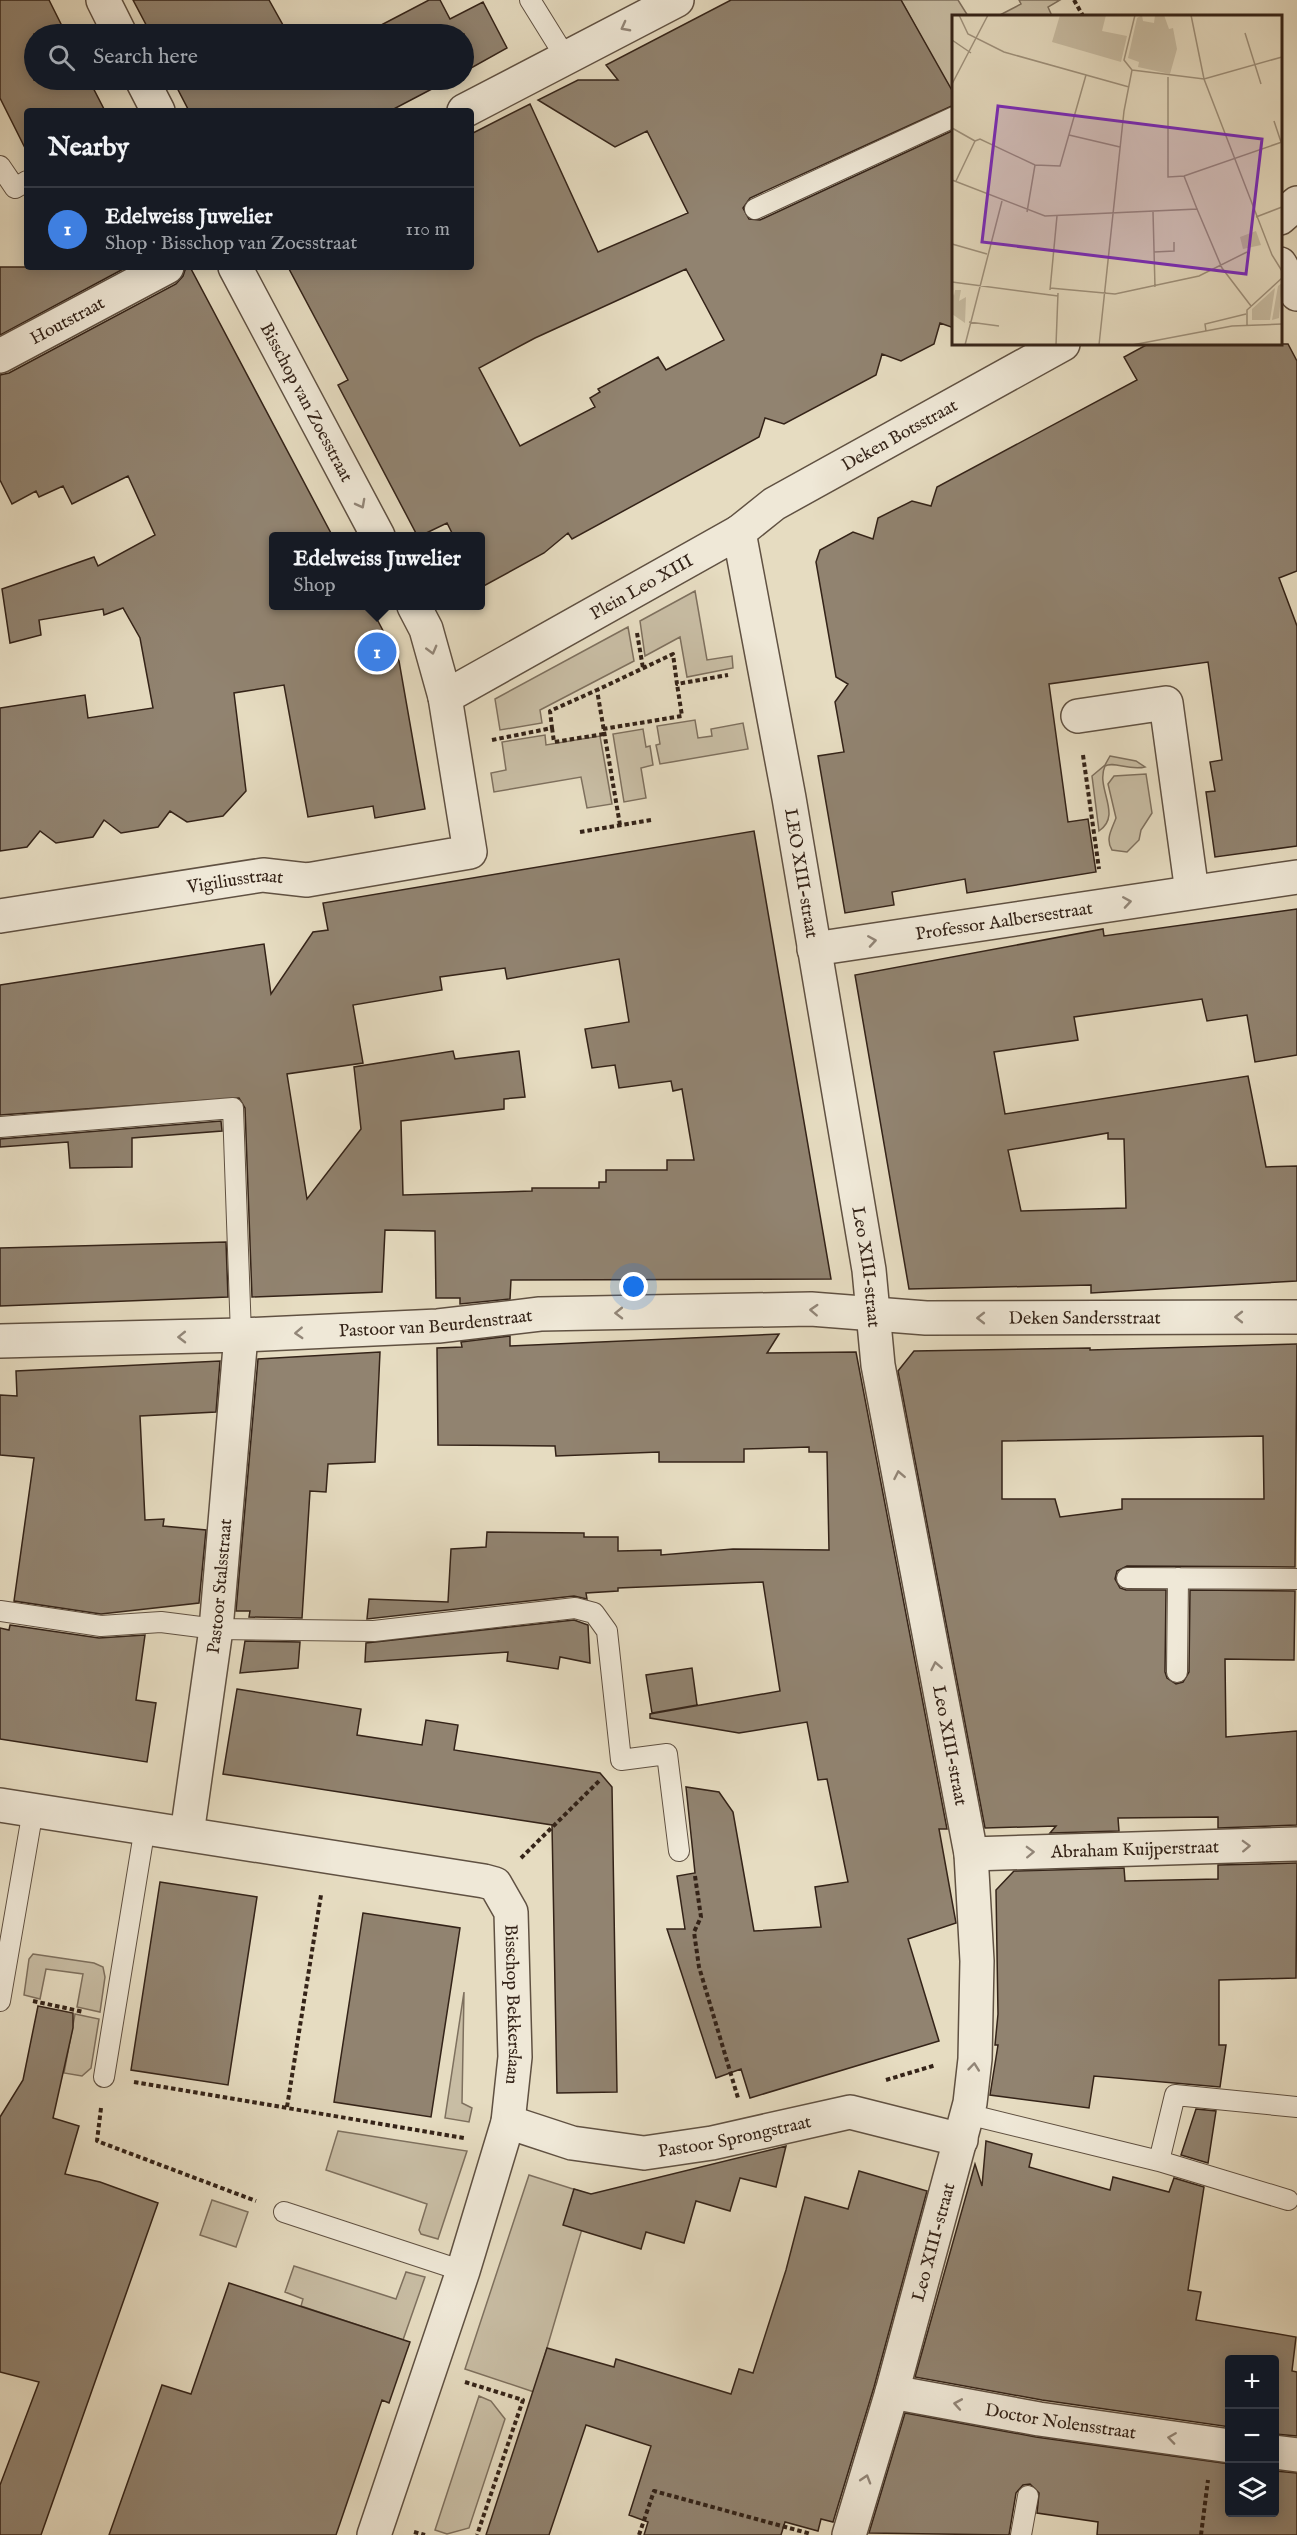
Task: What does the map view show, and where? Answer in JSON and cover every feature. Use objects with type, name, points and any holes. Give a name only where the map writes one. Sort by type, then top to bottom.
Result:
[{"type":"street","points":[[103,0],[115,24]]},
{"type":"street","points":[[470,108],[677,0]]},
{"type":"street","points":[[147,90],[156,108]]},
{"type":"street","points":[[1282,217],[1297,203]]},
{"type":"street","points":[[1282,266],[1297,294]]},
{"type":"street","name":"Houtstraat","points":[[0,356],[160,270]]},
{"type":"street","name":"Bisschop van Zoesstraat","points":[[237,270],[375,532]]},
{"type":"street","name":"Deken Botsstraat","points":[[739,532],[774,504],[1062,345]]},
{"type":"street","points":[[739,532],[765,669]]},
{"type":"street","name":"Plein Leo XIII","points":[[445,697],[739,532]]},
{"type":"street","points":[[416,610],[426,629],[445,697]]},
{"type":"street","name":"LEO XIII-straat","points":[[765,669],[814,949]]},
{"type":"street","name":"Vigiliusstraat","points":[[0,916],[263,875],[307,880],[470,852],[445,697]]},
{"type":"street","points":[[1078,716],[1166,704],[1192,892]]},
{"type":"street","name":"Professor Aalbersestraat","points":[[814,949],[1297,877]]},
{"type":"street","name":"Leo XIII-straat","points":[[814,949],[869,1270],[878,1365],[971,1854],[977,1961],[975,2059],[964,2127],[892,2392],[849,2535]]},
{"type":"street","name":"Pastoor van Beurdenstraat","points":[[0,1341],[241,1335],[438,1326],[540,1314],[812,1309],[873,1315]]},
{"type":"street","name":"Deken Sandersstraat","points":[[873,1315],[926,1318],[1297,1317]]},
{"type":"street","name":"Pastoor Stalsstraat","points":[[187,1834],[216,1629],[241,1335]]},
{"type":"street","points":[[0,1805],[495,1884]]},
{"type":"street","name":"Abraham Kuijperstraat","points":[[971,1854],[1297,1844]]},
{"type":"street","name":"Bisschop Bekkerslaan","points":[[374,2535],[463,2271],[505,2133],[514,2057],[512,1912],[495,1884]]},
{"type":"street","name":"Pastoor Sprongstraat","points":[[505,2133],[644,2153],[712,2144],[850,2112],[964,2127]]},
{"type":"street","name":"Doctor Nolensstraat","points":[[892,2392],[1038,2429],[1221,2445]]},
{"type":"street","points":[[1279,2453],[1297,2455]]},
{"type":"lane","points":[[530,0],[566,58]]},
{"type":"lane","points":[[755,209],[952,118]]},
{"type":"lane","points":[[0,166],[15,188],[24,184]]},
{"type":"lane","points":[[0,1127],[233,1108],[241,1335]]},
{"type":"lane","points":[[1127,1578],[1297,1579]]},
{"type":"lane","points":[[1177,1672],[1178,1578]]},
{"type":"lane","points":[[0,1611],[101,1626],[161,1622],[216,1629],[374,1631],[575,1608],[594,1613],[607,1631],[621,1760],[667,1754],[679,1851]]},
{"type":"lane","points":[[1,1998],[33,1810]]},
{"type":"lane","points":[[104,2077],[145,1827]]},
{"type":"lane","points":[[1159,2162],[1175,2095],[1297,2107]]},
{"type":"lane","points":[[964,2127],[1159,2162],[1288,2200]]},
{"type":"lane","points":[[284,2212],[463,2271]]},
{"type":"lane","points":[[1021,2535],[1028,2496]]},
{"type":"path","points":[[1074,0],[1082,15]]},
{"type":"path","points":[[673,654],[677,684],[682,716],[554,742],[550,711],[673,654]]},
{"type":"path","points":[[677,684],[765,669]]},
{"type":"path","points":[[597,690],[620,825]]},
{"type":"path","points":[[1078,716],[1104,906]]},
{"type":"path","points":[[493,747],[492,738],[552,728]]},
{"type":"path","points":[[580,832],[651,820]]},
{"type":"path","points":[[495,1884],[621,1760]]},
{"type":"path","points":[[287,2108],[327,1856]]},
{"type":"path","points":[[694,1872],[701,1917],[694,1932],[699,1967],[735,2090]]},
{"type":"path","points":[[1,1998],[114,2019]]},
{"type":"path","points":[[877,2082],[945,2062],[975,2059]]},
{"type":"path","points":[[284,2212],[97,2141],[104,2077],[287,2108],[505,2133]]},
{"type":"path","points":[[430,2371],[523,2400],[477,2535]]},
{"type":"path","points":[[1201,2535],[1221,2445]]},
{"type":"path","points":[[639,2535],[654,2491],[814,2535]]},
{"type":"shaded area","points":[[901,0],[958,0],[967,15],[952,15],[952,93]]},
{"type":"shaded area","points":[[1019,0],[1060,0],[1048,7],[1052,15],[1000,15],[1021,4]]},
{"type":"shaded area","points":[[695,591],[707,660],[732,656],[733,668],[687,677],[680,637],[645,656],[640,621]]},
{"type":"shaded area","points":[[628,627],[634,661],[540,710],[542,723],[500,730],[495,699]]},
{"type":"shaded area","points":[[695,720],[698,738],[712,736],[711,729],[743,723],[748,749],[660,764],[656,745],[660,744],[657,726]]},
{"type":"shaded area","points":[[643,729],[646,747],[650,746],[653,765],[641,768],[646,798],[624,802],[613,734]]},
{"type":"shaded area","points":[[545,735],[546,745],[600,736],[612,804],[587,808],[581,777],[494,792],[491,773],[506,770],[502,742]]},
{"type":"shaded area","points":[[1110,756],[1136,761],[1145,767],[1105,766],[1103,783],[1109,817],[1106,825],[1099,831],[1092,776],[1105,765]]},
{"type":"shaded area","points":[[1146,774],[1152,813],[1141,830],[1139,840],[1127,852],[1112,850],[1109,838],[1116,818],[1108,784],[1114,776]]},
{"type":"shaded area","points":[[33,1954],[94,1963],[103,1967],[105,1977],[100,2012],[77,2007],[83,1974],[46,1969],[40,1999],[24,1995],[29,1959]]},
{"type":"shaded area","points":[[464,1992],[462,2103],[472,2108],[469,2122],[445,2118]]},
{"type":"shaded area","points":[[75,2014],[99,2019],[91,2068],[82,2076],[64,2073]]},
{"type":"shaded area","points":[[338,2131],[467,2151],[438,2239],[421,2234],[419,2230],[427,2204],[326,2170]]},
{"type":"shaded area","points":[[529,2175],[592,2195],[534,2392],[465,2369]]},
{"type":"shaded area","points":[[212,2200],[248,2212],[236,2247],[200,2235]]},
{"type":"shaded area","points":[[294,2266],[396,2299],[406,2272],[425,2277],[403,2340],[301,2306],[303,2299],[285,2292]]},
{"type":"shaded area","points":[[479,2396],[491,2401],[505,2419],[469,2528],[447,2534],[435,2530]]},
{"type":"building","points":[[0,0],[49,0],[61,24],[24,24],[24,90],[94,90],[103,108],[24,108],[24,146],[0,98]]},
{"type":"building","points":[[133,0],[269,0],[282,24],[146,24]]},
{"type":"building","points":[[429,0],[440,0],[450,19],[483,2],[507,48],[474,66],[474,24],[383,24]]},
{"type":"building","points":[[731,0],[901,0],[952,90],[952,106],[750,198],[743,208],[749,219],[760,220],[952,131],[952,327],[940,323],[934,344],[901,361],[882,354],[876,375],[784,424],[765,418],[759,437],[572,539],[568,533],[544,553],[485,585],[485,532],[452,532],[447,523],[428,532],[415,532],[338,385],[348,380],[290,270],[474,270],[474,132],[530,104],[598,252],[688,213],[647,131],[615,147],[538,100],[578,80],[618,80],[606,65]],"holes":[[[686,269],[724,340],[666,370],[658,357],[598,389],[600,392],[590,398],[595,407],[520,446],[479,368],[535,338]]]},
{"type":"building","points":[[178,90],[430,90],[396,108],[187,108]]},
{"type":"building","points":[[0,267],[24,267],[24,270],[121,270],[0,335]]},
{"type":"building","points":[[185,270],[192,270],[330,532],[269,532],[269,610],[372,610],[399,661],[425,809],[375,818],[373,806],[308,817],[284,685],[234,693],[246,791],[223,816],[187,822],[170,811],[158,827],[121,833],[104,820],[93,837],[56,843],[40,831],[27,847],[0,851],[0,708],[85,695],[88,718],[153,708],[140,638],[123,608],[104,615],[103,609],[39,620],[41,635],[10,643],[2,589],[94,557],[98,566],[155,535],[128,476],[72,504],[63,486],[39,497],[36,491],[12,504],[0,480],[0,375],[9,373],[176,284]]},
{"type":"building","points":[[1288,344],[1297,361],[1297,571],[1279,578],[1297,626],[1297,846],[1215,857],[1206,792],[1215,791],[1210,762],[1222,760],[1208,662],[1049,684],[1068,822],[1088,819],[1096,872],[967,893],[965,879],[892,892],[894,905],[845,913],[818,756],[844,752],[835,702],[848,684],[836,677],[816,562],[820,550],[853,532],[873,539],[878,518],[912,501],[931,506],[937,487],[1137,380],[1124,357],[1146,345]]},
{"type":"building","points":[[754,831],[831,1279],[511,1280],[510,1299],[460,1304],[460,1298],[436,1298],[435,1231],[385,1230],[382,1292],[252,1297],[245,1108],[239,1098],[0,1115],[0,985],[264,944],[271,994],[313,932],[328,930],[323,903]],"holes":[[[619,959],[629,1022],[585,1029],[592,1068],[615,1065],[619,1088],[671,1081],[673,1091],[682,1089],[694,1160],[667,1160],[667,1170],[606,1170],[606,1182],[599,1182],[599,1188],[532,1188],[532,1191],[403,1195],[401,1121],[504,1109],[504,1099],[525,1097],[519,1051],[455,1059],[453,1051],[354,1067],[361,1129],[307,1199],[287,1074],[363,1063],[353,1005],[442,990],[440,977],[505,968],[507,979]]]},
{"type":"building","points":[[1297,909],[1297,1055],[1255,1062],[1247,1015],[1207,1021],[1202,999],[1074,1017],[1078,1040],[994,1052],[1005,1114],[1248,1076],[1266,1167],[1297,1166],[1297,1281],[1091,1293],[1091,1285],[909,1289],[855,975],[1103,929],[1104,936]],"holes":[[[1108,1133],[1108,1139],[1124,1139],[1126,1208],[1021,1211],[1008,1150]]]},
{"type":"building","points":[[221,1121],[222,1131],[132,1138],[132,1167],[70,1168],[68,1142],[0,1147],[0,1139]]},
{"type":"building","points":[[226,1242],[228,1297],[0,1306],[0,1248]]},
{"type":"building","points":[[779,1334],[767,1353],[856,1352],[947,1829],[939,1829],[956,1923],[908,1939],[939,2041],[750,2098],[741,2069],[716,2078],[667,1929],[685,1929],[677,1876],[695,1873],[686,1787],[719,1792],[733,1812],[754,1931],[821,1927],[815,1887],[848,1882],[827,1779],[818,1780],[807,1722],[739,1733],[650,1718],[650,1714],[780,1691],[763,1582],[618,1588],[618,1591],[586,1593],[587,1599],[574,1596],[367,1619],[369,1599],[448,1602],[451,1549],[486,1547],[487,1532],[584,1533],[584,1537],[618,1537],[618,1551],[661,1550],[661,1555],[733,1549],[829,1550],[827,1452],[809,1452],[809,1447],[744,1449],[744,1462],[659,1462],[659,1452],[556,1456],[555,1446],[438,1445],[437,1348],[462,1347],[461,1342],[510,1336],[510,1346]]},
{"type":"building","points":[[1297,1344],[1295,1567],[1127,1566],[1117,1571],[1115,1579],[1120,1588],[1126,1590],[1166,1590],[1165,1672],[1167,1678],[1176,1684],[1183,1682],[1189,1672],[1190,1590],[1295,1591],[1294,1660],[1225,1659],[1226,1737],[1297,1731],[1297,1825],[1218,1828],[1218,1817],[1118,1818],[1119,1831],[1050,1833],[1056,1826],[985,1828],[898,1371],[914,1351],[1090,1348],[1090,1350]],"holes":[[[1263,1436],[1264,1499],[1122,1499],[1122,1509],[1060,1517],[1055,1499],[1002,1499],[1002,1441]]]},
{"type":"building","points":[[380,1352],[375,1462],[328,1464],[326,1492],[310,1491],[302,1618],[249,1617],[250,1611],[236,1611],[258,1359]]},
{"type":"building","points":[[220,1361],[216,1412],[140,1416],[145,1520],[164,1519],[163,1526],[206,1530],[199,1603],[101,1614],[14,1601],[34,1458],[0,1455],[0,1395],[17,1396],[16,1371]]},
{"type":"building","points":[[574,1620],[588,1625],[590,1663],[560,1657],[558,1669],[507,1661],[508,1652],[365,1662],[366,1643]]},
{"type":"building","points":[[10,1625],[99,1638],[145,1635],[136,1700],[156,1703],[147,1762],[0,1739],[0,1628],[9,1630]]},
{"type":"building","points":[[245,1641],[300,1642],[298,1668],[240,1673]]},
{"type":"building","points":[[692,1668],[697,1705],[652,1713],[646,1675]]},
{"type":"building","points":[[237,1689],[361,1709],[357,1735],[422,1745],[426,1720],[458,1725],[454,1750],[600,1773],[612,1787],[617,2092],[557,2093],[552,1825],[223,1774]]},
{"type":"building","points":[[1297,1863],[1296,1978],[1219,1980],[1219,2045],[1226,2045],[1220,2087],[1094,2076],[1089,2108],[990,2095],[998,2045],[995,2045],[998,2014],[996,1890],[1014,1871],[1124,1868],[1125,1881],[1218,1879],[1218,1865]]},
{"type":"building","points":[[160,1882],[257,1897],[228,2085],[131,2070]]},
{"type":"building","points":[[363,1913],[460,1928],[431,2117],[334,2102]]},
{"type":"building","points":[[38,2006],[73,2013],[73,2028],[53,2118],[79,2126],[65,2174],[100,2182],[158,2203],[41,2535],[0,2535],[0,2485],[39,2382],[0,2372],[0,2117],[23,2080]]},
{"type":"building","points":[[1196,2109],[1216,2111],[1208,2163],[1181,2155]]},
{"type":"building","points":[[986,2141],[1032,2154],[1029,2167],[1110,2190],[1113,2177],[1169,2192],[1174,2178],[1204,2187],[1188,2290],[1201,2292],[1196,2320],[1296,2337],[1292,2371],[1297,2372],[1297,2436],[1279,2434],[1279,2355],[1225,2355],[1225,2426],[1042,2400],[915,2377],[975,2164],[982,2186]]},
{"type":"building","points":[[786,2146],[776,2187],[740,2178],[730,2211],[696,2201],[684,2243],[646,2232],[641,2249],[563,2225],[574,2189],[591,2194]]},
{"type":"building","points":[[859,2171],[927,2191],[874,2387],[833,2522],[821,2519],[818,2531],[785,2522],[781,2535],[644,2535],[648,2522],[629,2515],[651,2446],[586,2425],[549,2535],[486,2535],[547,2348],[614,2367],[616,2359],[731,2394],[739,2369],[753,2373],[786,2270],[805,2197],[848,2209]]},
{"type":"building","points":[[229,2283],[410,2342],[389,2403],[382,2400],[336,2535],[109,2535],[162,2385],[191,2394]]},
{"type":"building","points":[[905,2413],[1036,2437],[1225,2463],[1225,2517],[1279,2517],[1279,2471],[1297,2473],[1297,2535],[1097,2535],[1098,2522],[1037,2513],[1039,2493],[1030,2484],[1023,2485],[1016,2493],[1009,2535],[869,2533]]},
{"type":"place","name":"Edelweiss Juwelier","points":[[377,652]]}]
